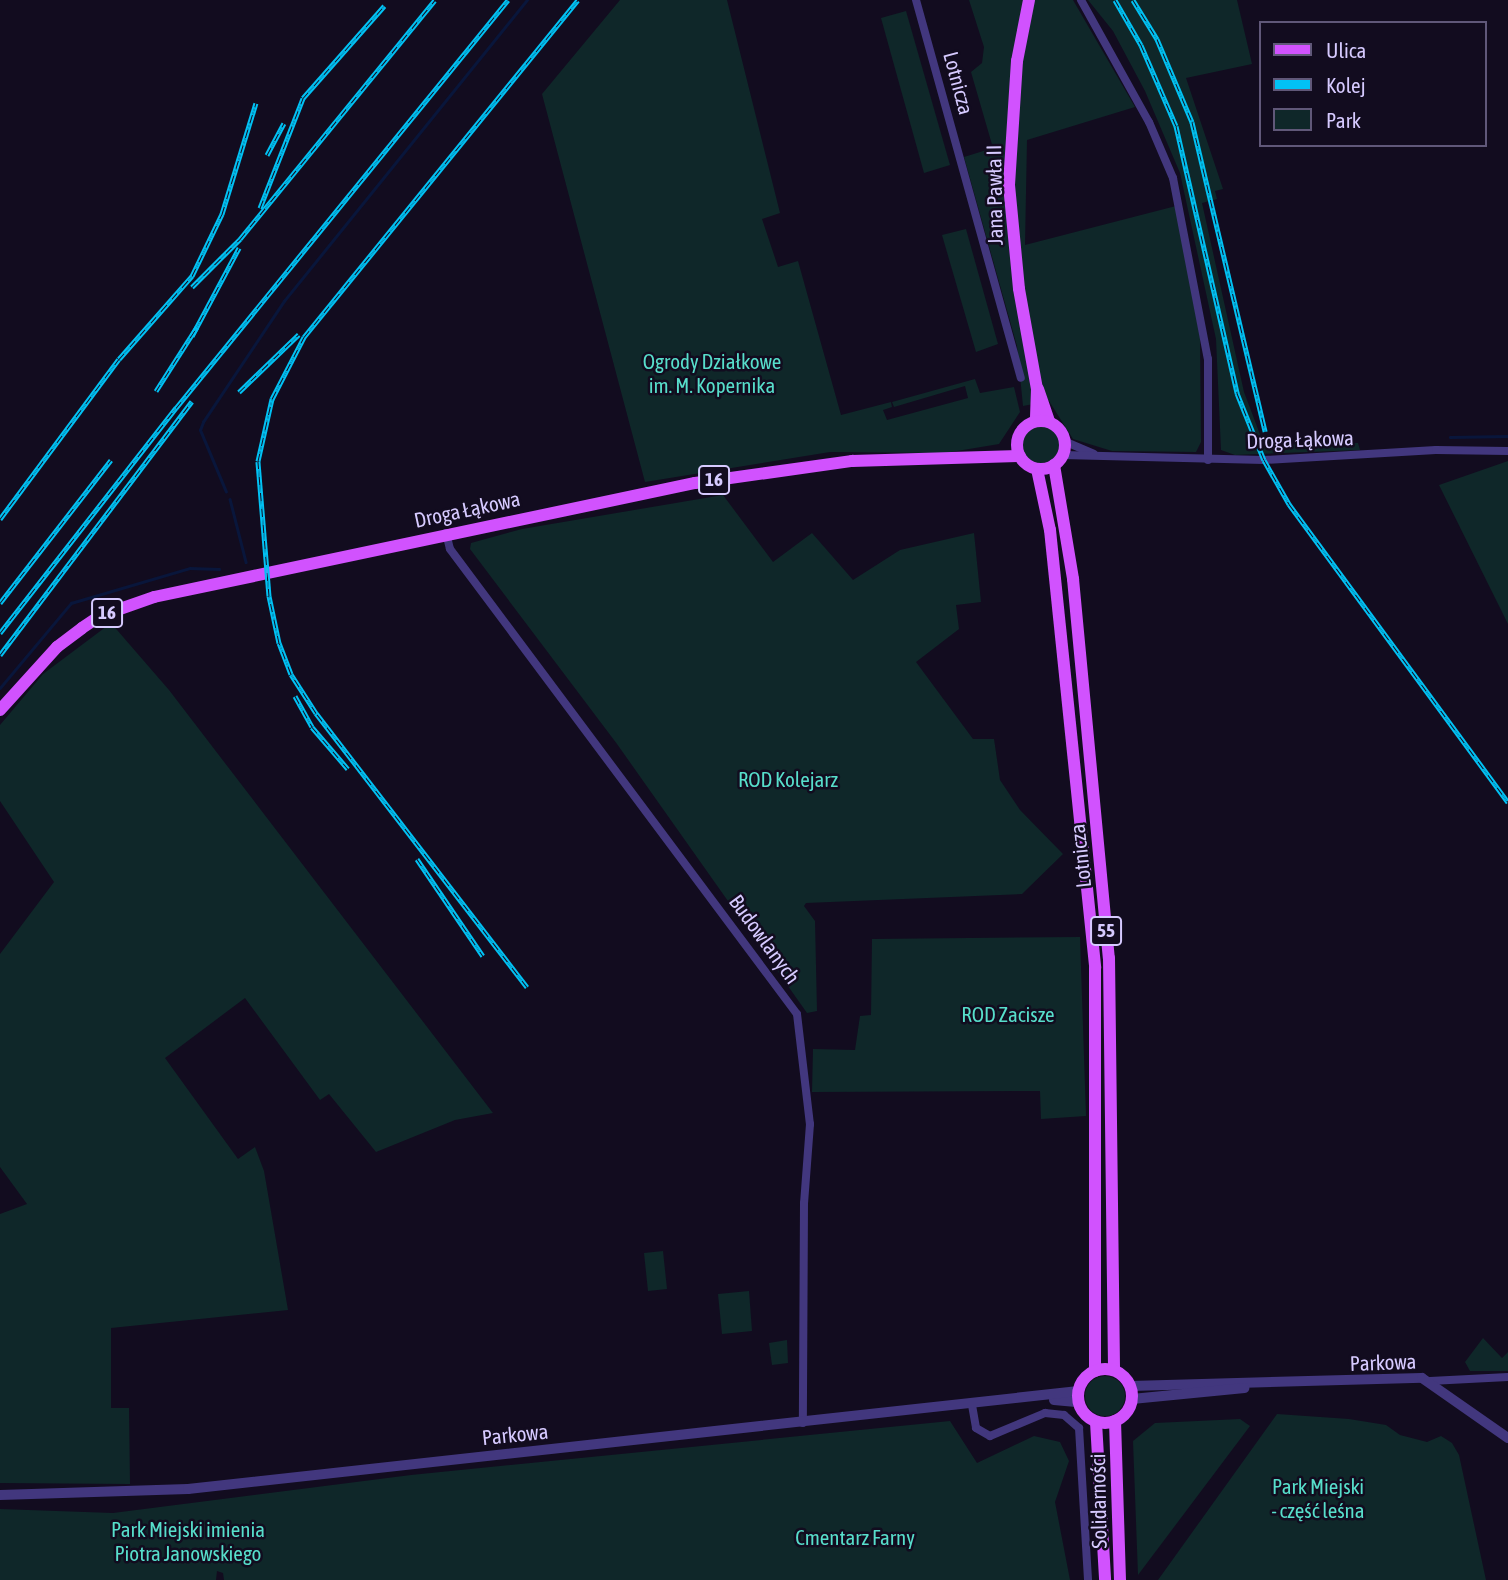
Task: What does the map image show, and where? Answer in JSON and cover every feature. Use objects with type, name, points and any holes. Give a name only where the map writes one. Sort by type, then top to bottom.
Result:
[{"type":"main road","name":"Jana Pawła II","points":[[1029,0],[1017,61],[1009,185],[1019,289],[1042,421]]},
{"type":"main road","name":"16","points":[[1017,442],[1025,426],[1042,421]]},
{"type":"main road","points":[[1017,442],[1020,456],[1037,468],[1054,465],[1065,448],[1060,429],[1042,421]]},
{"type":"main road","name":"Droga Łąkowa","points":[[985,455],[1017,442]]},
{"type":"main road","name":"Droga Łąkowa","points":[[0,710],[57,647],[100,616],[126,605],[627,494],[801,468],[985,455],[1020,456]]},
{"type":"main road","name":"Lotnicza","points":[[1054,465],[1073,579],[1109,958],[1115,1370]]},
{"type":"main road","name":"Lotnicza","points":[[1037,468],[1051,530],[1095,968],[1095,1371]]},
{"type":"main road","points":[[1115,1370],[1131,1392],[1124,1416],[1115,1421],[1096,1422],[1079,1397],[1095,1371],[1115,1370]]},
{"type":"main road","name":"Solidarności","points":[[1115,1421],[1120,1580]]},
{"type":"main road","name":"Solidarności","points":[[1096,1422],[1105,1580]]},
{"type":"street","name":"Lotnicza","points":[[916,0],[1021,378]]},
{"type":"street","points":[[1080,0],[1149,121],[1173,178],[1192,256],[1208,359],[1208,460]]},
{"type":"street","name":"Droga Łąkowa","points":[[1065,448],[1094,454],[1208,460],[1508,451]]},
{"type":"street","name":"Droga Łąkowa","points":[[1065,448],[1094,454]]},
{"type":"street","name":"Budowlanych","points":[[446,533],[450,549],[459,557],[797,1014],[810,1124],[804,1203],[803,1423]]},
{"type":"street","name":"Parkowa","points":[[1131,1392],[1412,1378],[1430,1381],[1508,1377]]},
{"type":"street","points":[[1430,1381],[1508,1438]]},
{"type":"street","name":"Parkowa","points":[[0,1495],[188,1489],[972,1405],[1079,1397]]},
{"type":"street","points":[[972,1405],[976,1428],[990,1436],[1045,1413],[1073,1421],[1082,1437],[1088,1580]]},
{"type":"green space","name":"Ogrody Działkowe im. M. Kopernika","points":[[620,0],[727,0],[780,213],[762,219],[778,267],[798,261],[841,415],[891,402],[892,407],[883,410],[887,420],[968,398],[965,386],[894,407],[892,402],[975,379],[980,393],[1014,387],[1020,412],[999,444],[945,453],[830,452],[645,482],[542,94]]},
{"type":"green space","points":[[969,0],[1073,0],[1135,107],[1027,140],[1025,245],[1176,206],[1200,337],[1201,442],[1196,452],[1112,451],[1073,439],[1049,401],[1023,406],[1017,346],[964,157],[993,148],[971,72],[982,63],[984,47]]},
{"type":"green space","points":[[1088,0],[1237,0],[1252,64],[1186,78],[1223,189],[1215,191],[1217,199],[1202,203],[1244,392],[1264,445],[1358,443],[1360,450],[1235,455],[1221,450],[1216,339],[1180,173],[1145,91],[1113,31]]},
{"type":"green space","points":[[906,11],[950,165],[924,173],[881,18]]},
{"type":"green space","points":[[966,229],[998,344],[976,352],[942,235]]},
{"type":"green space","points":[[1041,425],[1055,430],[1060,444],[1055,458],[1041,463],[1027,458],[1022,444],[1027,430]]},
{"type":"green space","points":[[1508,461],[1508,624],[1439,485]]},
{"type":"green space","name":"ROD Kolejarz","points":[[723,495],[773,562],[812,533],[853,580],[900,550],[974,533],[981,602],[956,605],[959,629],[916,662],[973,739],[994,739],[1000,780],[1020,810],[1063,854],[1022,894],[806,903],[804,906],[815,921],[817,1011],[807,1013],[617,744],[470,549],[471,543],[522,529]]},
{"type":"green space","points":[[111,623],[169,690],[493,1113],[455,1120],[376,1152],[329,1094],[320,1100],[245,998],[165,1058],[238,1159],[255,1147],[264,1171],[288,1310],[111,1328],[111,1408],[129,1408],[130,1484],[0,1483],[0,1214],[27,1204],[0,1167],[0,954],[54,882],[0,801],[0,725],[43,674]]},
{"type":"green space","name":"ROD Zacisze","points":[[1080,937],[1086,1116],[1041,1119],[1040,1091],[812,1092],[813,1049],[855,1050],[860,1016],[871,1015],[872,939]]},
{"type":"green space","points":[[663,1251],[667,1289],[648,1291],[644,1253]]},
{"type":"green space","points":[[749,1291],[752,1331],[722,1334],[718,1294]]},
{"type":"green space","points":[[1483,1338],[1502,1358],[1508,1352],[1508,1371],[1470,1371],[1465,1362]]},
{"type":"green space","points":[[787,1340],[788,1363],[772,1365],[769,1343]]},
{"type":"green space","points":[[1105,1376],[1119,1382],[1125,1396],[1119,1410],[1105,1416],[1091,1410],[1085,1396],[1091,1382]]},
{"type":"green space","name":"Park Miejski - część leśna","points":[[1277,1414],[1349,1419],[1386,1425],[1400,1435],[1427,1442],[1441,1436],[1452,1443],[1459,1455],[1486,1580],[1158,1580]]},
{"type":"green space","name":"Park Miejski - część leśna","points":[[1240,1419],[1250,1426],[1138,1575],[1133,1441],[1155,1423]]},
{"type":"green space","points":[[950,1421],[977,1463],[1034,1436],[1060,1442],[1069,1461],[1055,1502],[1070,1580],[224,1580],[223,1573],[217,1571],[216,1580],[0,1580],[0,1509],[113,1513],[411,1475]]},
{"type":"waterway","points":[[226,492],[200,430],[203,422],[284,301],[527,0]]},
{"type":"waterway","points":[[1450,437],[1508,436]]},
{"type":"waterway","points":[[230,499],[246,562]]},
{"type":"waterway","points":[[0,688],[71,603],[190,568],[219,569]]},
{"type":"railway","points":[[192,287],[240,239],[435,0]]},
{"type":"railway","points":[[0,633],[176,408],[508,0]]},
{"type":"railway","points":[[527,987],[316,713],[291,674],[279,643],[269,596],[258,461],[272,399],[304,337],[578,0]]},
{"type":"railway","points":[[1115,0],[1141,45],[1176,126],[1237,393],[1264,460],[1289,504],[1508,802]]},
{"type":"railway","points":[[1133,0],[1157,39],[1192,122],[1265,431]]},
{"type":"railway","points":[[260,208],[303,98],[384,6]]},
{"type":"railway","points":[[0,519],[119,359],[192,276],[222,214],[256,103]]},
{"type":"railway","points":[[267,155],[284,123]]},
{"type":"railway","points":[[192,336],[239,248]]},
{"type":"railway","points":[[156,391],[197,327]]},
{"type":"railway","points":[[239,392],[299,334]]},
{"type":"railway","points":[[0,655],[192,401]]},
{"type":"railway","points":[[0,603],[111,460]]},
{"type":"railway","points":[[295,696],[312,727],[348,769]]},
{"type":"railway","points":[[417,859],[483,956]]},
{"type":"park label","name":"Cmentarz Farny","points":[[855,1537]]},
{"type":"park label","name":"Park Miejski imienia Piotra Janowskiego","points":[[188,1541]]}]
